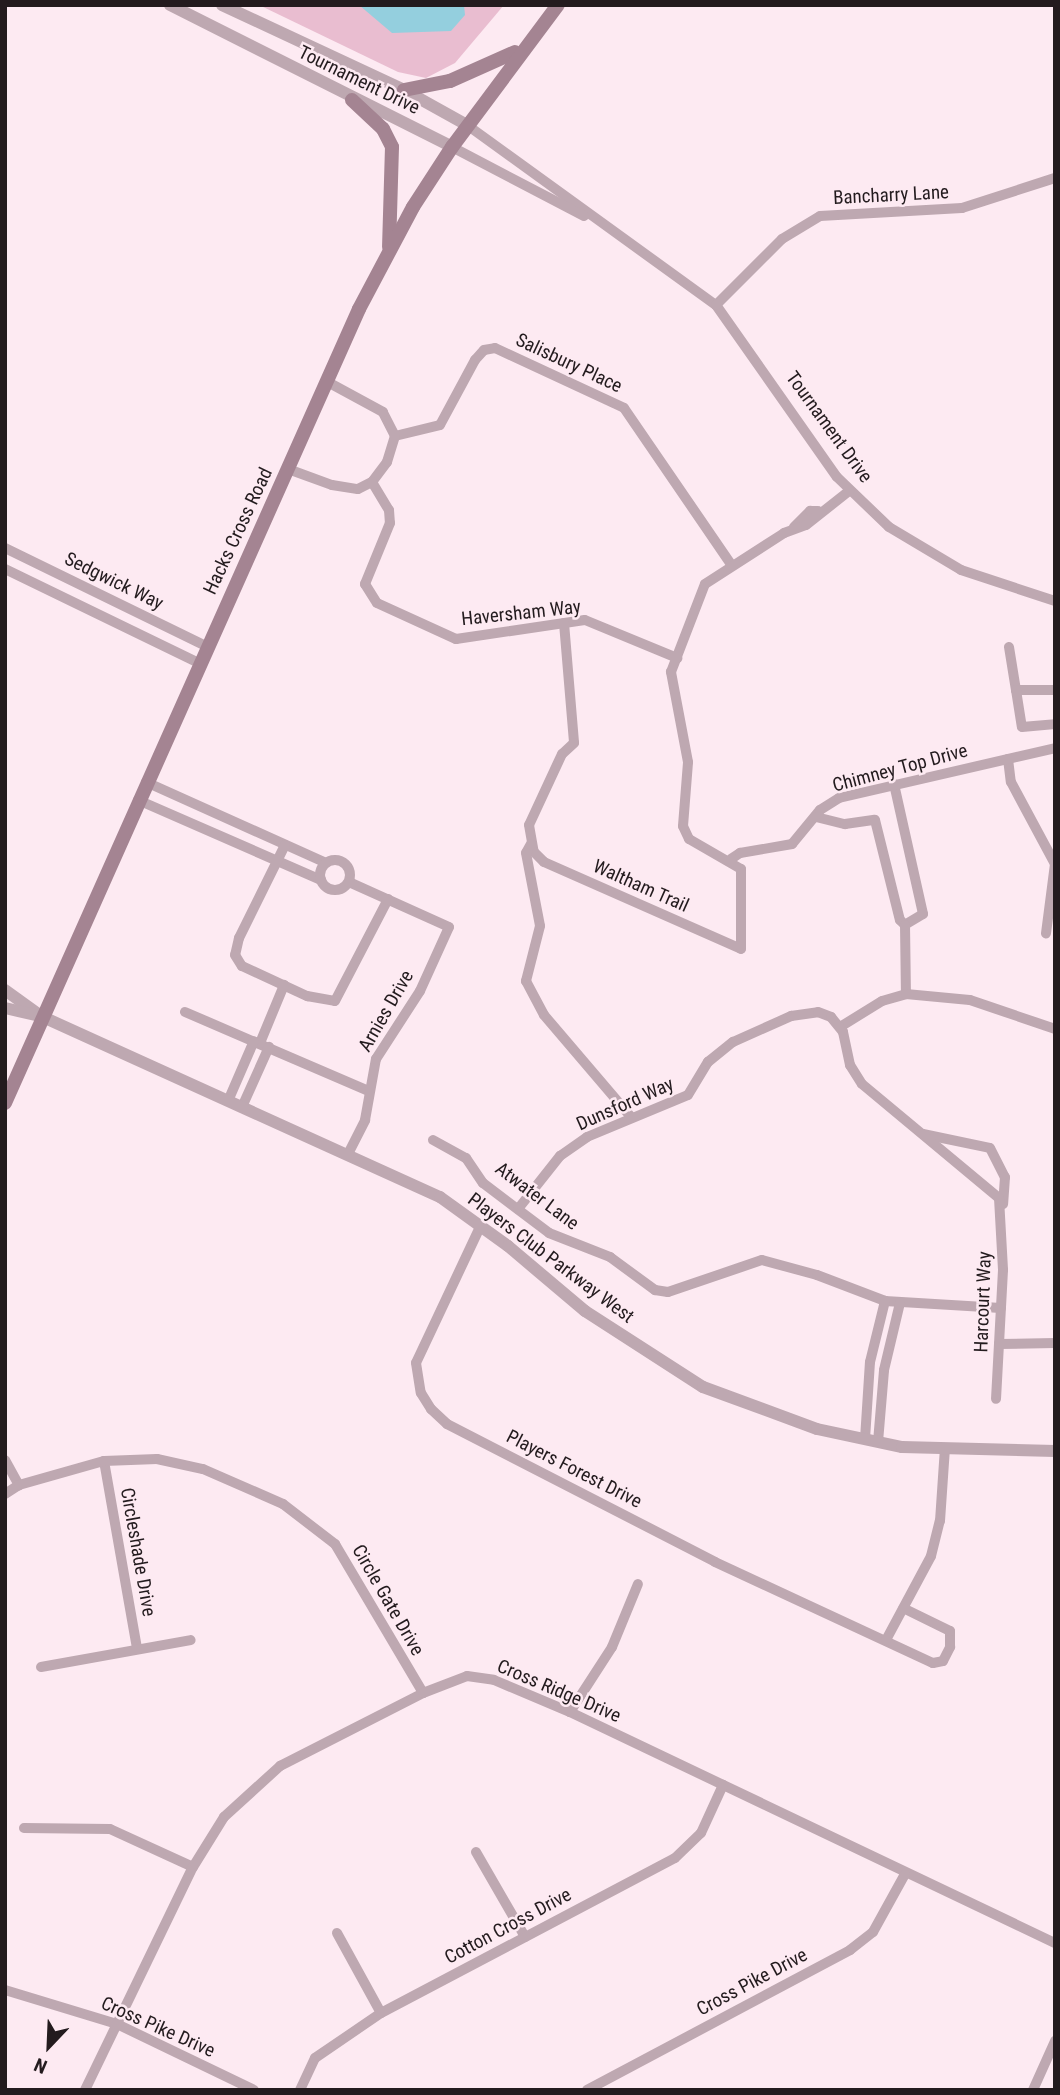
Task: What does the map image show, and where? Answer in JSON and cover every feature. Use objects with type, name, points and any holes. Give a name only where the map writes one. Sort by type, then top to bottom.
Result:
[{"type":"main road","name":"Hacks Cross Road","points":[[5,1102],[206,646],[326,381],[389,253],[452,147],[522,48],[558,5]]},
{"type":"main road","points":[[404,90],[476,72],[522,48]]},
{"type":"main road","points":[[352,100],[383,130],[391,147],[389,253]]},
{"type":"street","name":"Tournament Drive","points":[[170,5],[606,228]]},
{"type":"street","name":"Tournament Drive","points":[[222,5],[404,90],[467,125],[716,305],[849,491],[889,527],[937,558],[986,581],[1055,601]]},
{"type":"street","name":"Bancharry Lane","points":[[716,305],[782,239],[820,216],[962,208],[1055,178]]},
{"type":"street","name":"Salisbury Place","points":[[395,436],[440,425],[475,360],[484,350],[495,348],[624,408],[732,566]]},
{"type":"street","points":[[288,469],[348,489],[372,482],[387,462],[395,436],[383,412],[326,381]]},
{"type":"street","name":"Haversham Way","points":[[372,482],[389,510],[390,523],[365,584],[377,603],[456,639],[585,620],[677,658]]},
{"type":"street","points":[[731,859],[690,839],[683,826],[688,762],[671,672],[705,584],[794,527],[806,525],[818,511],[849,491]]},
{"type":"street","name":"Sedgwick Way","points":[[5,548],[206,646]]},
{"type":"street","name":"Sedgwick Way","points":[[5,569],[199,663]]},
{"type":"street","points":[[564,623],[574,743],[562,754],[529,825],[532,846],[526,853],[540,926],[526,981],[544,1016],[631,1117]]},
{"type":"street","points":[[1009,647],[1022,727],[1055,724]]},
{"type":"street","points":[[1016,690],[1055,690]]},
{"type":"street","name":"Chimney Top Drive","points":[[731,859],[740,853],[792,844],[816,817],[839,798],[1055,748]]},
{"type":"street","points":[[1008,759],[1011,782],[1055,864],[1046,933]]},
{"type":"street","points":[[146,782],[326,863],[343,862],[350,872],[349,882]]},
{"type":"street","points":[[894,784],[923,914],[905,925]]},
{"type":"street","points":[[138,800],[321,880],[333,890],[349,882]]},
{"type":"street","points":[[182,819],[190,801]]},
{"type":"street","points":[[816,817],[845,824],[875,820],[905,925],[906,995]]},
{"type":"street","points":[[239,844],[246,827]]},
{"type":"street","points":[[285,845],[235,955],[243,966],[330,1003],[342,996],[388,899],[349,882]]},
{"type":"street","name":"Waltham Trail","points":[[532,846],[544,862],[741,949],[741,869],[731,859]]},
{"type":"street","points":[[321,880],[326,863]]},
{"type":"street","name":"Arnies Drive","points":[[348,1154],[362,1129],[376,1059],[420,992],[449,926],[388,899]]},
{"type":"street","points":[[242,1107],[259,1069],[261,1044],[284,985]]},
{"type":"street","points":[[5,990],[43,1017]]},
{"type":"street","points":[[840,1027],[882,1001],[906,995],[970,1000],[1055,1029]]},
{"type":"street","points":[[5,1008],[43,1017]]},
{"type":"street","points":[[185,1012],[368,1091]]},
{"type":"street","name":"Dunsford Way","points":[[518,1209],[560,1156],[587,1137],[688,1095],[719,1051],[791,1016],[818,1012],[840,1027]]},
{"type":"street","name":"Players Club Parkway West","points":[[43,1017],[440,1197],[596,1319],[703,1387],[817,1429],[872,1440],[945,1448],[1055,1451]]},
{"type":"street","name":"Harcourt Way","points":[[840,1027],[846,1049],[862,1084],[999,1198],[1002,1208]]},
{"type":"street","points":[[228,1101],[246,1063],[261,1044]]},
{"type":"street","points":[[246,1063],[259,1069]]},
{"type":"street","name":"Harcourt Way","points":[[921,1134],[990,1148],[1005,1177],[996,1399]]},
{"type":"street","name":"Atwater Lane","points":[[433,1140],[466,1158],[484,1183],[566,1242],[626,1266],[655,1290],[668,1292],[762,1260],[817,1275],[885,1301],[1001,1308]]},
{"type":"street","name":"Players Forest Drive","points":[[480,1227],[416,1363],[421,1393],[430,1409],[447,1424],[715,1562],[933,1662],[943,1661],[950,1647],[950,1632],[903,1608]]},
{"type":"street","points":[[872,1440],[869,1377],[885,1301]]},
{"type":"street","points":[[872,1440],[888,1350],[900,1303]]},
{"type":"street","points":[[999,1343],[1055,1343]]},
{"type":"street","points":[[873,1348],[888,1350]]},
{"type":"street","points":[[869,1377],[884,1378]]},
{"type":"street","points":[[886,1640],[931,1556],[940,1521],[945,1448]]},
{"type":"street","name":"Circle Gate Drive","points":[[5,1494],[19,1485],[104,1461],[157,1459],[203,1469],[283,1504],[335,1544],[422,1693]]},
{"type":"street","points":[[5,1460],[19,1485]]},
{"type":"street","name":"Circleshade Drive","points":[[104,1461],[137,1649]]},
{"type":"street","points":[[570,1712],[612,1647],[638,1584]]},
{"type":"street","points":[[41,1667],[191,1640]]},
{"type":"street","name":"Cross Ridge Drive","points":[[85,2090],[193,1867],[224,1817],[280,1766],[422,1693],[467,1676],[494,1680],[570,1712],[905,1874],[1055,1943]]},
{"type":"street","name":"Cotton Cross Drive","points":[[300,2090],[315,2058],[381,2012],[675,1858],[701,1833],[723,1785]]},
{"type":"street","points":[[24,1828],[110,1829],[193,1867]]},
{"type":"street","points":[[476,1852],[525,1937]]},
{"type":"street","name":"Cross Pike Drive","points":[[587,2090],[850,1950],[873,1932],[905,1874]]},
{"type":"street","points":[[337,1933],[381,2012]]},
{"type":"street","name":"Cross Pike Drive","points":[[5,1990],[117,2024],[254,2090]]},
{"type":"street","points":[[1033,2090],[1055,2041]]},
{"type":"shaded area","points":[[259,5],[504,5],[455,63],[426,78],[398,72]]},
{"type":"water","points":[[359,5],[464,5],[465,15],[451,31],[392,33]]}]
